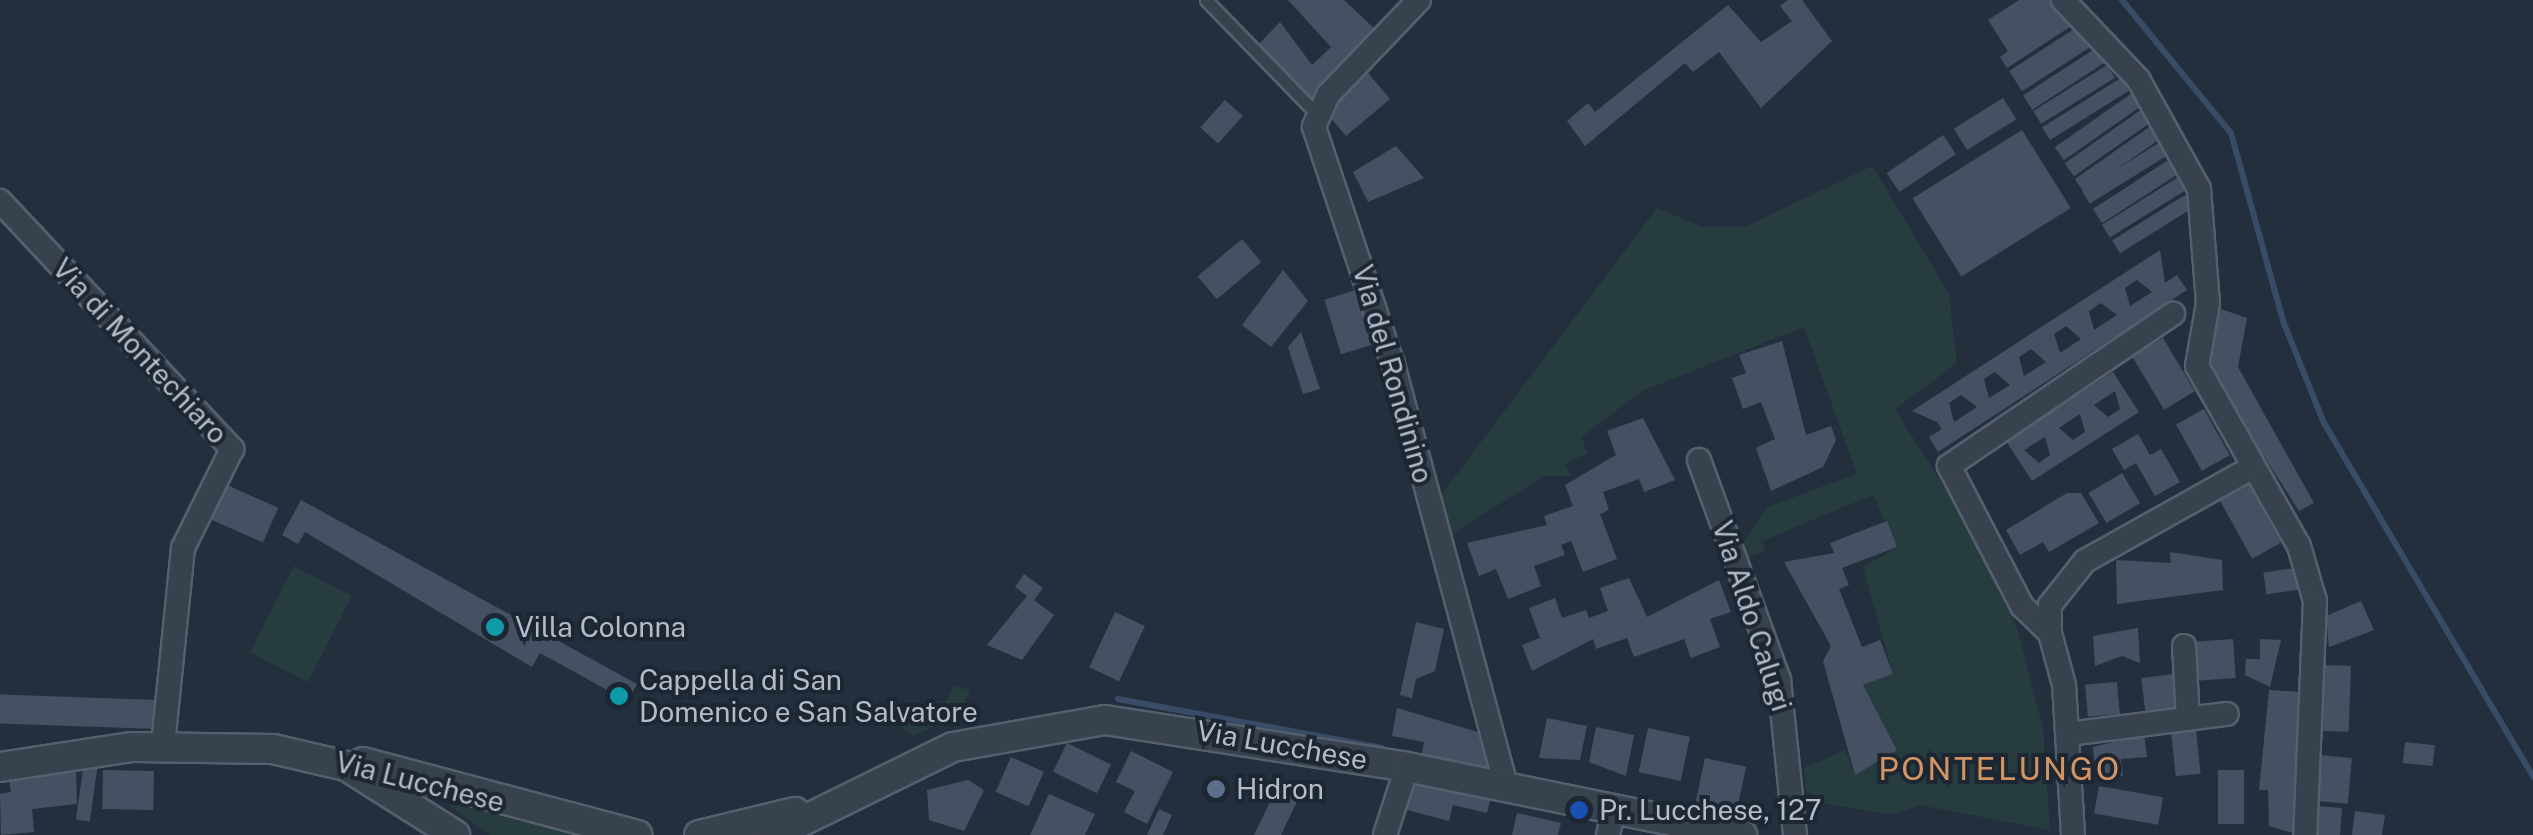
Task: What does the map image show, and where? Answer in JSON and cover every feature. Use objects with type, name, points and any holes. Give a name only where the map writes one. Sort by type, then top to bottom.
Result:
[{"type":"street","points":[[1316,114],[1419,0]]},
{"type":"street","points":[[2063,0],[2138,78],[2194,172],[2208,302],[2196,360],[2299,546],[2315,601],[2306,835]]},
{"type":"street","name":"Via del Rondinino","points":[[1316,114],[1506,786]]},
{"type":"street","name":"Via di Montechiaro","points":[[0,201],[232,448],[184,548],[163,745]]},
{"type":"street","points":[[2050,633],[2022,606],[1950,461],[2173,314]]},
{"type":"street","name":"Via Aldo Calugi","points":[[1699,460],[1779,680],[1795,835]]},
{"type":"street","points":[[2073,835],[2068,734],[2050,633],[2050,605],[2085,561],[2254,467]]},
{"type":"street","points":[[2184,646],[2188,719]]},
{"type":"street","points":[[2068,734],[2227,714]]},
{"type":"street","name":"Via Lucchese","points":[[774,835],[830,804],[963,744],[1104,720],[1506,786],[1611,822],[1742,835]]},
{"type":"street","name":"Via Lucchese","points":[[0,766],[163,745],[320,758],[637,835]]},
{"type":"street","name":"Via Lucchese","points":[[320,758],[373,779],[455,835]]},
{"type":"street","points":[[1384,835],[1407,767]]},
{"type":"street","name":"Via Lucchese","points":[[699,835],[830,804]]},
{"type":"lane","points":[[1206,0],[1316,114]]},
{"type":"green space","points":[[1872,166],[1949,294],[1957,363],[1895,409],[1964,519],[2018,631],[2043,729],[2050,830],[1920,805],[1891,815],[1821,803],[1806,790],[1804,768],[1845,750],[1855,775],[1897,749],[1863,685],[1893,674],[1863,567],[1897,547],[1873,495],[1762,541],[1765,551],[1747,558],[1741,546],[1767,507],[1857,474],[1804,327],[1642,391],[1581,437],[1588,453],[1565,464],[1571,476],[1545,476],[1450,535],[1439,498],[1657,208],[1702,227],[1745,227]]},
{"type":"green space","points":[[294,566],[352,596],[308,682],[250,652]]},
{"type":"green space","points":[[954,686],[970,690],[959,715],[913,736],[901,727],[911,706],[946,701]]},
{"type":"green space","points":[[432,793],[594,835],[490,835]]},
{"type":"building","points":[[1288,0],[1344,0],[1378,32],[1311,102],[1256,47],[1280,22],[1312,65],[1331,47]]},
{"type":"building","points":[[1788,0],[1802,0],[1832,41],[1761,108],[1719,52],[1693,72],[1685,63],[1585,146],[1567,121],[1588,103],[1595,112],[1728,5],[1761,42],[1792,21],[1780,6]]},
{"type":"building","points":[[2019,0],[2055,0],[2079,21],[2007,68],[2000,57],[2008,51],[1988,20]]},
{"type":"building","points":[[2077,27],[2090,47],[2022,91],[2009,71]]},
{"type":"building","points":[[2096,48],[2105,62],[2032,110],[2023,95]]},
{"type":"building","points":[[2107,65],[2115,78],[2041,124],[2033,111]]},
{"type":"building","points":[[1363,67],[1390,99],[1346,136],[1324,110]]},
{"type":"building","points":[[2121,78],[2129,91],[2050,140],[2042,127]]},
{"type":"building","points":[[2135,91],[2144,104],[2064,160],[2055,147]]},
{"type":"building","points":[[2003,98],[2016,119],[1967,150],[1954,129]]},
{"type":"building","points":[[1225,100],[1243,116],[1218,144],[1200,127]]},
{"type":"building","points":[[2145,107],[2154,120],[2074,176],[2065,163]]},
{"type":"building","points":[[2155,123],[2164,136],[2084,192],[2075,179]]},
{"type":"building","points":[[2022,130],[2071,208],[1961,276],[1913,198]]},
{"type":"building","points":[[1943,135],[1956,154],[1899,192],[1887,173]]},
{"type":"building","points":[[2165,139],[2173,152],[2090,204],[2082,191]]},
{"type":"building","points":[[1396,146],[1424,178],[1368,202],[1353,172]]},
{"type":"building","points":[[2170,159],[2179,173],[2102,223],[2093,209]]},
{"type":"building","points":[[2180,176],[2188,189],[2110,237],[2102,225]]},
{"type":"building","points":[[2185,195],[2193,208],[2120,253],[2112,241]]},
{"type":"building","points":[[1242,239],[1261,262],[1217,299],[1198,276]]},
{"type":"building","points":[[2160,250],[2165,283],[2177,275],[2187,290],[1938,452],[1929,437],[1942,429],[1937,422],[1912,411]],"holes":[[[2137,280],[2152,292],[2130,306],[2125,288]],[[2101,303],[2117,315],[2094,330],[2089,311]],[[2066,326],[2081,339],[2060,353],[2054,334]],[[2031,349],[2046,362],[2024,376],[2019,357]],[[1995,372],[2010,385],[1989,398],[1984,379]],[[1961,395],[1977,407],[1954,422],[1949,403]]]},
{"type":"building","points":[[1283,270],[1308,301],[1271,347],[1242,325]]},
{"type":"building","points":[[1356,290],[1373,345],[1341,354],[1324,300]]},
{"type":"building","points":[[2221,309],[2247,318],[2238,367],[2314,503],[2299,511],[2204,363]]},
{"type":"building","points":[[1301,332],[1320,389],[1303,394],[1288,347]]},
{"type":"building","points":[[2163,338],[2195,391],[2164,410],[2132,357]]},
{"type":"building","points":[[1782,341],[1806,435],[1831,426],[1836,440],[1823,467],[1771,491],[1756,448],[1775,439],[1761,402],[1743,409],[1732,378],[1746,373],[1739,355]]},
{"type":"building","points":[[2113,372],[2139,412],[2032,481],[2006,441]],"holes":[[[2115,391],[2120,409],[2108,417],[2094,405]],[[2080,414],[2085,432],[2073,440],[2059,428]],[[2045,437],[2050,455],[2039,463],[2024,450]]]},
{"type":"building","points":[[2204,409],[2230,455],[2202,471],[2176,425]]},
{"type":"building","points":[[1643,418],[1675,480],[1644,492],[1639,479],[1603,492],[1609,510],[1600,514],[1617,559],[1583,572],[1571,541],[1561,545],[1565,555],[1534,566],[1541,586],[1508,599],[1496,569],[1479,576],[1467,543],[1547,525],[1544,516],[1573,506],[1565,485],[1616,455],[1607,431]]},
{"type":"building","points":[[2138,434],[2150,455],[2161,449],[2180,482],[2155,496],[2136,463],[2124,470],[2112,449]]},
{"type":"building","points":[[2122,473],[2140,503],[2107,523],[2089,493]]},
{"type":"building","points":[[218,481],[278,508],[263,543],[203,516]]},
{"type":"building","points":[[2249,485],[2281,543],[2252,559],[2220,501]]},
{"type":"building","points":[[2067,493],[2081,493],[2099,523],[2049,552],[2043,542],[2020,555],[2006,530]]},
{"type":"building","points":[[301,500],[637,684],[623,710],[606,700],[611,692],[540,653],[532,667],[305,532],[298,544],[282,535]]},
{"type":"building","points":[[1887,521],[1897,547],[1842,568],[1849,585],[1839,589],[1862,647],[1880,640],[1893,674],[1863,685],[1897,750],[1855,775],[1823,661],[1831,646],[1784,562],[1834,553],[1830,543]]},
{"type":"building","points":[[2170,552],[2222,560],[2223,590],[2117,604],[2116,560],[2171,563]]},
{"type":"building","points":[[2295,568],[2298,590],[2266,594],[2263,572]]},
{"type":"building","points":[[1024,574],[1043,588],[1034,600],[1054,615],[1022,660],[987,645],[1027,596],[1015,587]]},
{"type":"building","points":[[1629,578],[1647,617],[1719,580],[1731,612],[1710,619],[1720,647],[1691,658],[1684,639],[1634,657],[1627,638],[1596,649],[1593,639],[1532,671],[1522,645],[1540,638],[1529,608],[1555,598],[1562,618],[1586,610],[1589,618],[1608,611],[1600,588]]},
{"type":"building","points":[[2361,601],[2374,630],[2329,647],[2326,616]]},
{"type":"building","points":[[1115,612],[1145,626],[1119,681],[1089,667]]},
{"type":"building","points":[[1416,622],[1444,629],[1435,671],[1416,679],[1412,698],[1400,695]]},
{"type":"building","points":[[2138,628],[2140,663],[2122,656],[2095,666],[2093,636]]},
{"type":"building","points":[[2233,639],[2236,678],[2197,681],[2194,642]]},
{"type":"building","points":[[2260,639],[2281,640],[2270,687],[2245,675],[2246,659],[2260,659]]},
{"type":"building","points":[[2325,665],[2351,666],[2349,732],[2323,731]]},
{"type":"building","points":[[2174,674],[2178,708],[2145,712],[2141,678]]},
{"type":"building","points":[[2117,682],[2120,714],[2088,717],[2085,685]]},
{"type":"building","points":[[2269,690],[2300,692],[2299,835],[2269,826],[2268,790],[2259,790]]},
{"type":"building","points":[[0,694],[158,700],[157,729],[0,724]]},
{"type":"building","points":[[1397,708],[1488,735],[1491,772],[1421,759],[1424,742],[1392,736]]},
{"type":"building","points":[[1547,718],[1587,726],[1580,760],[1539,758]]},
{"type":"building","points":[[1596,727],[1634,735],[1626,776],[1589,762]]},
{"type":"building","points":[[1648,728],[1690,737],[1681,781],[1639,772]]},
{"type":"building","points":[[2196,730],[2201,774],[2176,776],[2171,733]]},
{"type":"building","points":[[2144,734],[2147,757],[2121,759],[2123,776],[2096,779],[2093,747]]},
{"type":"building","points":[[2405,742],[2435,745],[2433,766],[2403,763]]},
{"type":"building","points":[[1067,743],[1111,764],[1097,793],[1053,772]]},
{"type":"building","points":[[1131,751],[1173,772],[1147,824],[1124,812],[1135,791],[1116,782]]},
{"type":"building","points":[[2319,755],[2352,758],[2348,804],[2315,801]]},
{"type":"building","points":[[1011,757],[1044,772],[1028,806],[996,792]]},
{"type":"building","points":[[1705,758],[1746,767],[1737,812],[1695,803]]},
{"type":"building","points":[[84,762],[98,764],[90,821],[76,819]]},
{"type":"building","points":[[103,770],[154,771],[153,810],[102,809]]},
{"type":"building","points":[[2218,770],[2244,770],[2244,824],[2218,824]]},
{"type":"building","points":[[76,772],[77,804],[32,809],[34,832],[1,835],[0,794],[11,792],[9,779]]},
{"type":"building","points":[[1409,773],[1492,792],[1487,813],[1453,805],[1449,821],[1399,808]]},
{"type":"building","points":[[968,780],[984,790],[964,831],[929,820],[927,790]]},
{"type":"building","points":[[1278,785],[1300,795],[1281,835],[1254,835]]},
{"type":"building","points":[[2099,786],[2163,797],[2158,825],[2094,814]]},
{"type":"building","points":[[1049,794],[1095,814],[1085,835],[1030,835]]},
{"type":"building","points":[[2315,806],[2342,808],[2340,835],[2313,835]]},
{"type":"building","points":[[1159,809],[1172,815],[1163,835],[1147,835]]},
{"type":"building","points":[[2355,811],[2385,815],[2382,835],[2352,835]]},
{"type":"building","points":[[1517,813],[1561,823],[1558,835],[1512,835]]},
{"type":"waterway","points":[[2122,0],[2231,133],[2283,321],[2324,423],[2533,777]]},
{"type":"waterway","points":[[1118,699],[1383,748]]},
{"type":"place","name":"Villa Colonna","points":[[495,627]]},
{"type":"place","name":"Cappella di San Domenico e San Salvatore","points":[[619,696]]},
{"type":"place","name":"Hidron","points":[[1216,789]]},
{"type":"place","name":"Pr. Lucchese, 127","points":[[1579,810]]},
{"type":"district","name":"PONTELUNGO","points":[[2000,769]]}]
